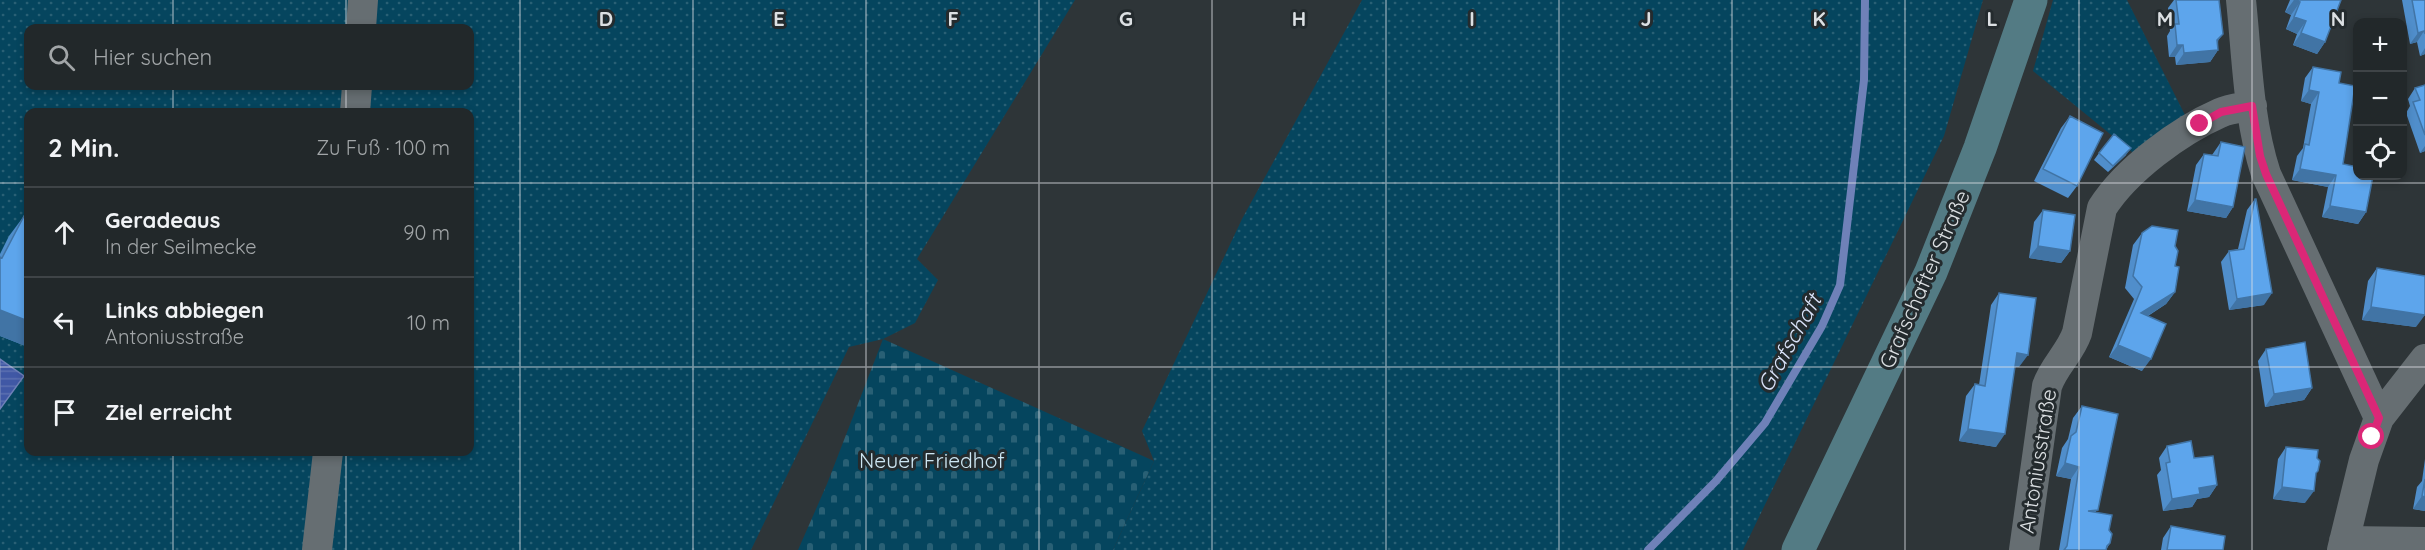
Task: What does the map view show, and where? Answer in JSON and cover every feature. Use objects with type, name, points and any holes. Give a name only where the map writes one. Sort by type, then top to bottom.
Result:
[{"type":"street","points":[[361,24],[363,0]]},
{"type":"street","name":"Grafschafter Straße","points":[[1798,550],[1930,272],[1980,148],[2031,0]]},
{"type":"street","points":[[2241,0],[2252,106],[2260,156],[2266,174],[2379,418]]},
{"type":"street","points":[[355,108],[357,90]]},
{"type":"street","name":"Antoniusstraße","points":[[2024,550],[2047,386],[2051,374],[2072,348],[2077,333],[2102,208],[2127,177],[2166,145],[2221,112],[2252,106]]},
{"type":"street","points":[[2425,359],[2379,418],[2364,460],[2343,546],[2425,542]]},
{"type":"street","points":[[317,550],[328,456]]},
{"type":"green space","points":[[0,0],[1075,0],[917,259],[938,280],[915,323],[883,339],[849,347],[751,550],[0,550]]},
{"type":"green space","points":[[1362,0],[1983,0],[1944,136],[1743,550],[1113,550],[1154,461],[1142,431],[1242,219]]},
{"type":"green space","points":[[2053,0],[2127,0],[2188,121],[2137,156],[2033,71]]},
{"type":"green space","name":"Neuer Friedhof","points":[[883,339],[1154,461],[1113,550],[798,550],[827,484]]},
{"type":"water","points":[[0,359],[24,376],[0,409]]},
{"type":"building","points":[[2176,0],[2219,0],[2223,34],[2217,40],[2218,50],[2184,53],[2183,45],[2177,45],[2175,24],[2179,24]]},
{"type":"building","points":[[2294,0],[2341,0],[2325,42],[2301,33],[2306,21],[2294,17],[2300,2]]},
{"type":"building","points":[[2412,0],[2425,0],[2425,34],[2424,31],[2418,33]]},
{"type":"building","points":[[2313,67],[2341,72],[2339,83],[2353,86],[2343,164],[2353,166],[2353,180],[2372,180],[2366,212],[2330,206],[2336,175],[2300,169],[2305,144],[2309,145],[2319,92],[2309,90]]},
{"type":"building","points":[[2425,85],[2425,135],[2413,102],[2420,100],[2415,88]]},
{"type":"building","points":[[2070,116],[2103,133],[2077,186],[2043,169]]},
{"type":"building","points":[[2114,134],[2131,148],[2113,166],[2099,153]]},
{"type":"building","points":[[2221,142],[2245,147],[2233,207],[2195,200],[2204,154],[2218,156]]},
{"type":"building","points":[[2255,199],[2272,293],[2237,299],[2229,251],[2244,249]]},
{"type":"building","points":[[2043,210],[2075,215],[2070,251],[2038,246]]},
{"type":"building","points":[[24,216],[24,319],[0,310],[0,257],[2,258]]},
{"type":"building","points":[[2152,226],[2178,230],[2175,266],[2179,267],[2175,292],[2141,313],[2166,324],[2151,359],[2118,345],[2142,287],[2133,276],[2142,233]]},
{"type":"building","points":[[2377,268],[2425,276],[2425,315],[2371,307]]},
{"type":"building","points":[[1999,293],[2036,298],[2028,355],[2017,353],[2005,434],[1968,429],[1975,384],[1985,386]]},
{"type":"building","points":[[2305,342],[2312,388],[2274,394],[2266,349]]},
{"type":"building","points":[[2082,406],[2118,414],[2098,510],[2088,511],[2112,515],[2109,530],[2112,534],[2106,550],[2064,550],[2067,546],[2079,467],[2065,463],[2071,436],[2076,432]]},
{"type":"building","points":[[2191,441],[2194,458],[2213,456],[2217,485],[2199,488],[2200,494],[2172,499],[2166,463],[2170,462],[2167,446]]},
{"type":"building","points":[[2286,447],[2318,450],[2317,458],[2320,461],[2314,491],[2282,487]]},
{"type":"building","points":[[2425,479],[2425,497],[2422,496]]},
{"type":"building","points":[[2171,526],[2225,536],[2223,550],[2167,550]]},
{"type":"waterway","name":"Grafschaft","points":[[1648,550],[1716,481],[1765,423],[1822,326],[1840,285],[1864,80],[1865,0]]},
{"type":"route","points":[[2200,124],[2221,112],[2252,106],[2260,156],[2266,174],[2379,418],[2372,437]]}]
